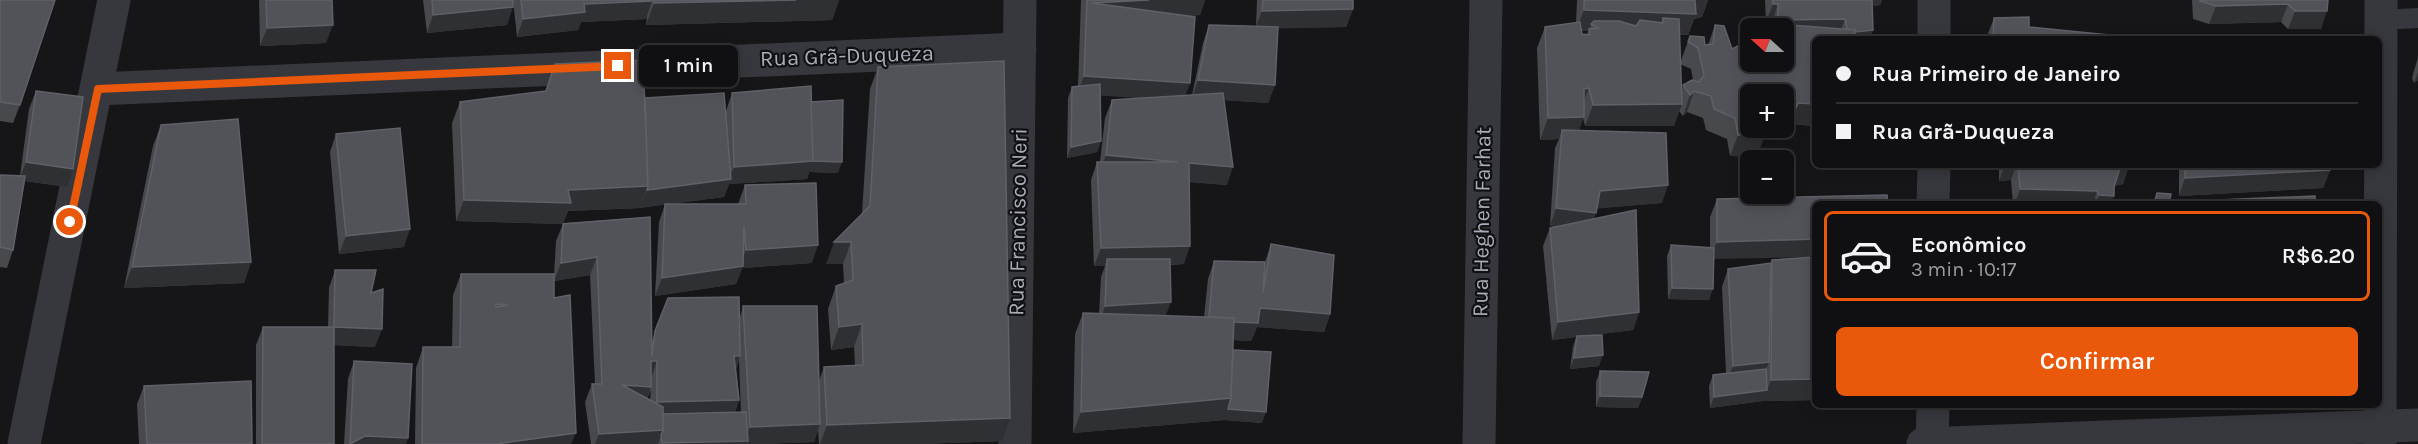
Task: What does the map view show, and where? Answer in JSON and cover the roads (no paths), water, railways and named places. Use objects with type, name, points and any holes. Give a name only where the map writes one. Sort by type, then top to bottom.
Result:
[{"type":"street","points":[[24,444],[98,89],[114,0]]},
{"type":"street","name":"Rua Francisco Neri","points":[[1014,444],[1020,0]]},
{"type":"street","name":"Rua Heghen Farhat","points":[[1479,444],[1486,0]]},
{"type":"street","points":[[1934,0],[1934,36]]},
{"type":"street","points":[[2381,10],[2381,36]]},
{"type":"street","name":"Rua Grã-Duqueza","points":[[98,89],[1020,49]]},
{"type":"street","points":[[1933,201],[1934,168]]},
{"type":"street","points":[[2381,168],[2381,201]]},
{"type":"street","points":[[1932,444],[1933,408]]},
{"type":"street","points":[[2380,408],[2380,436]]},
{"type":"street","points":[[1923,444],[2380,436],[2418,425]]},
{"type":"lane","points":[[2381,10],[2418,18]]}]
